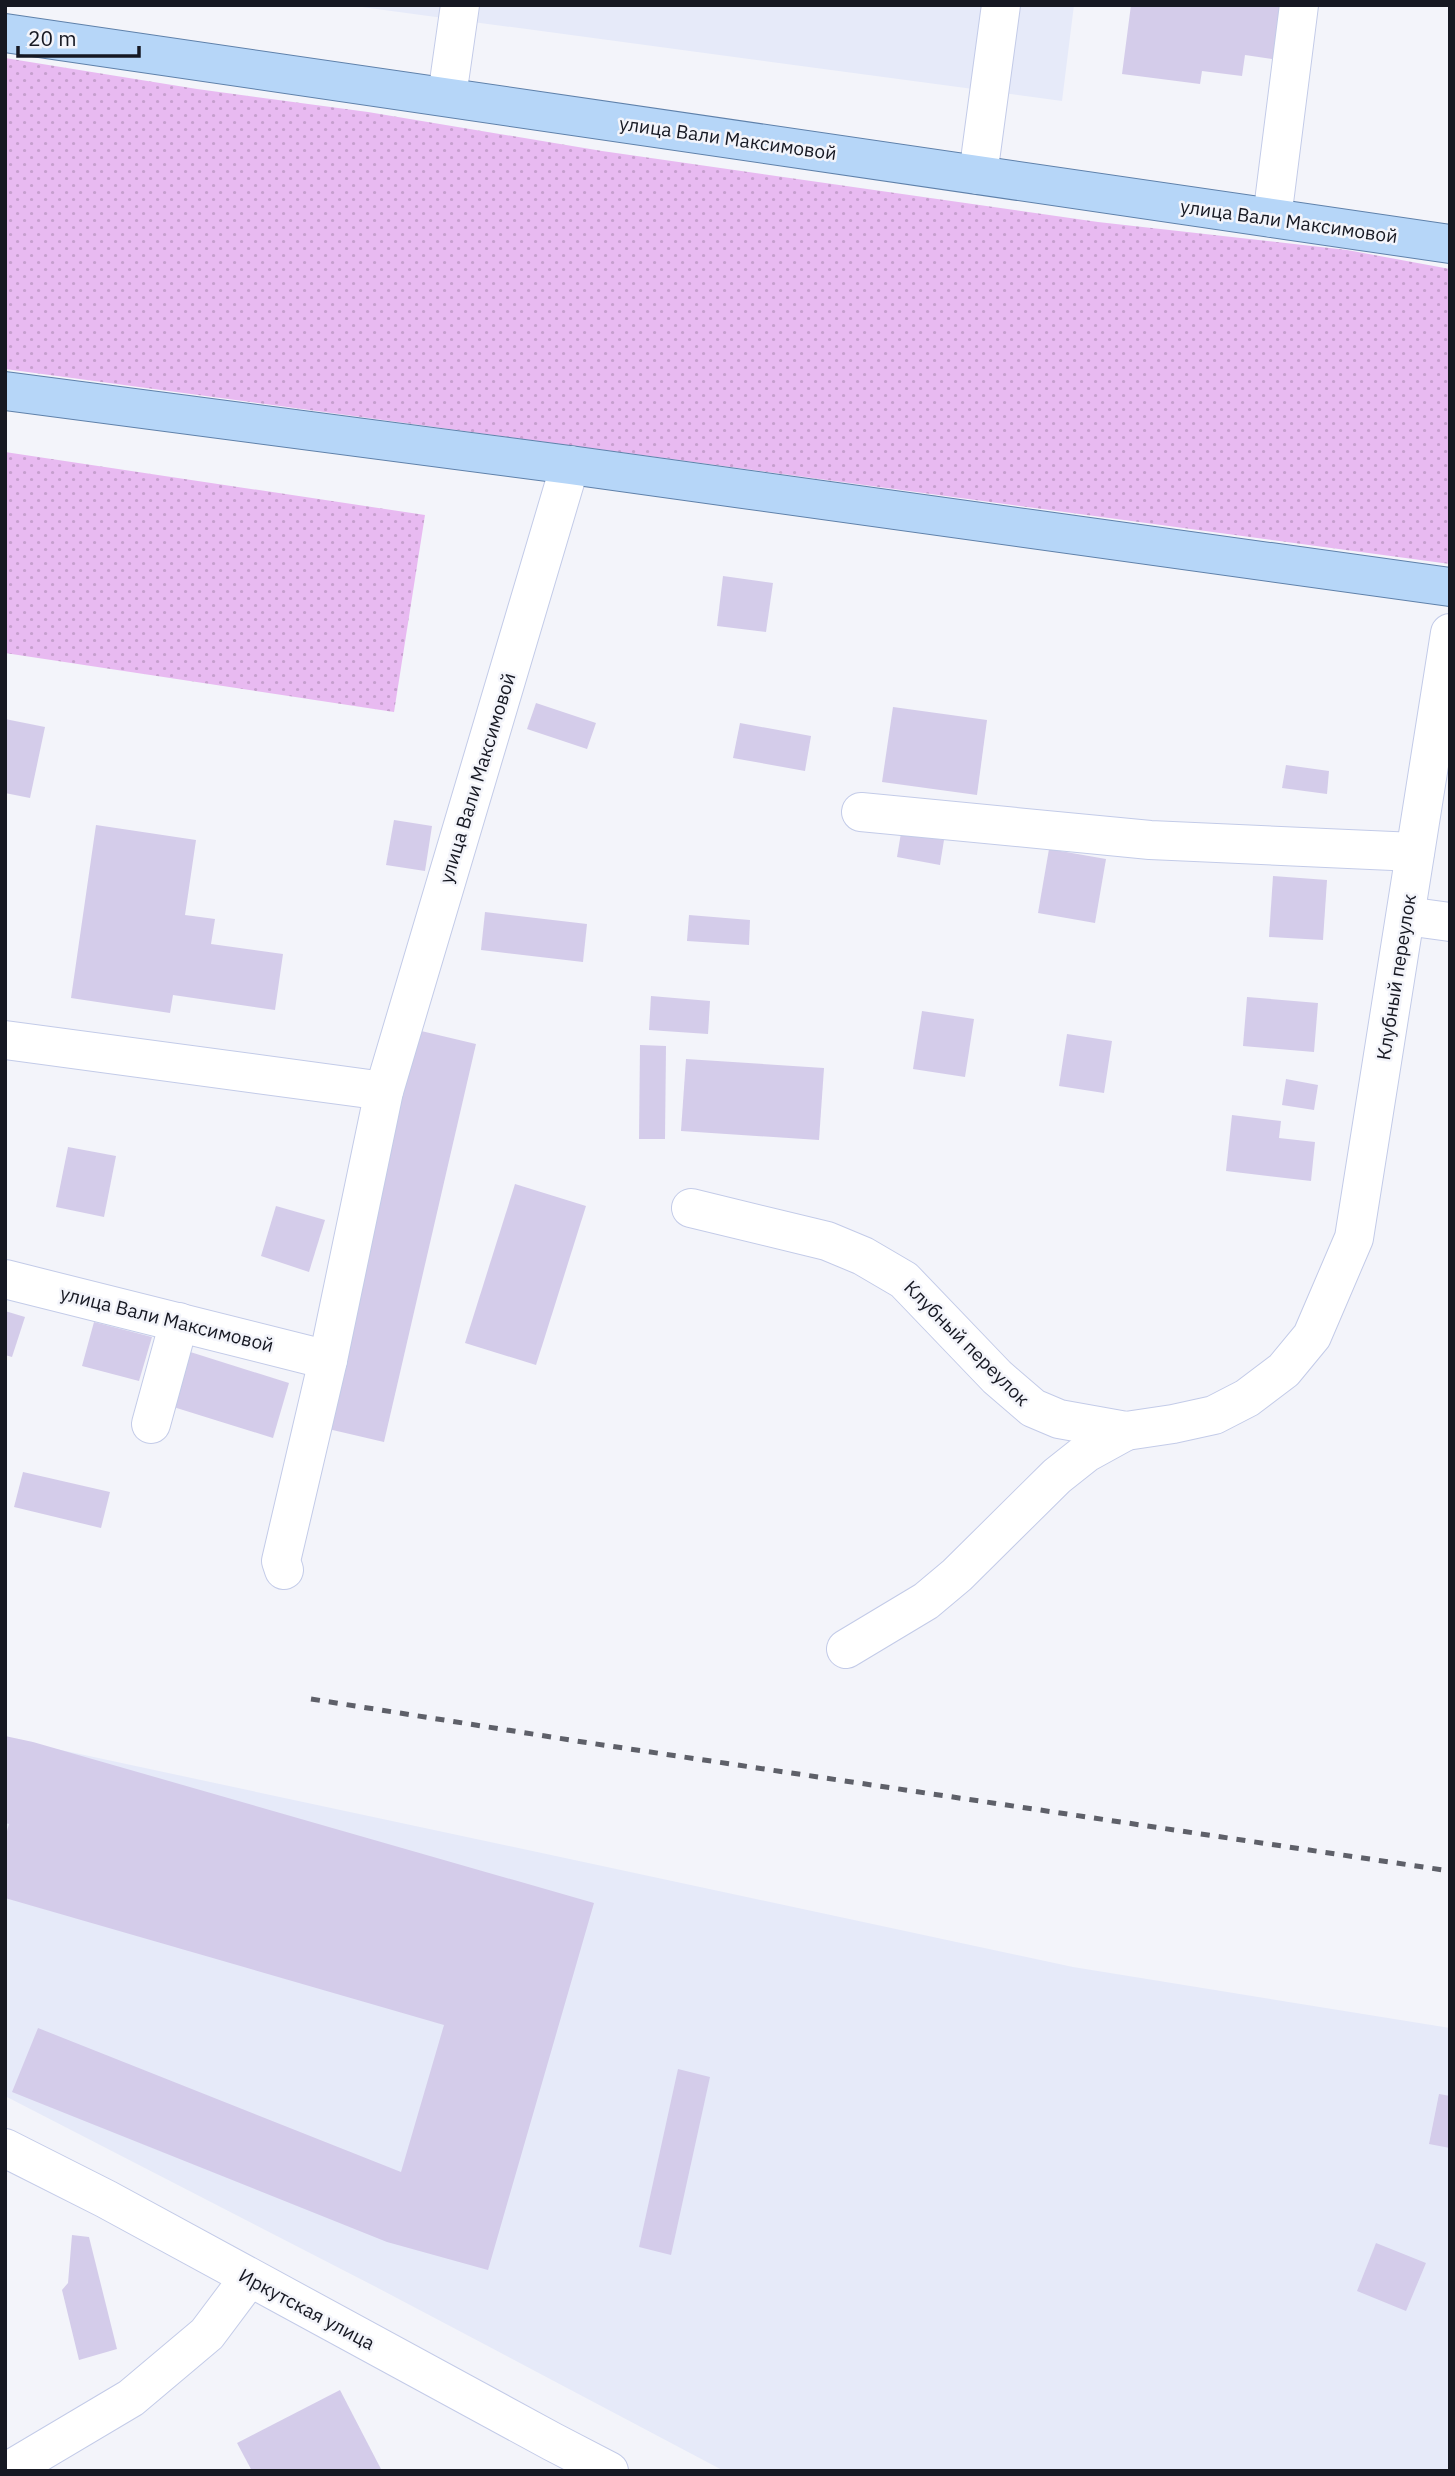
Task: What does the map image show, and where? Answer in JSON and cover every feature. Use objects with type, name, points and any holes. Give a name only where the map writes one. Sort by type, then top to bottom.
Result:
[{"type":"main road","name":"улица Вали Максимовой","points":[[5,33],[1450,244]]},
{"type":"main road","points":[[5,391],[570,465],[1450,587]]},
{"type":"street","points":[[447,96],[460,5]]},
{"type":"street","points":[[978,175],[1001,5]]},
{"type":"street","points":[[1272,218],[1298,5]]},
{"type":"street","name":"улица Вали Максимовой","points":[[284,1570],[281,1561],[328,1360],[384,1091],[570,465]]},
{"type":"street","name":"Клубный переулок","points":[[691,1208],[783,1228],[827,1241],[863,1256],[904,1280],[997,1377],[1032,1408],[1059,1419],[1126,1430],[1214,1415],[1248,1398],[1283,1370],[1312,1336],[1353,1238],[1450,633]]},
{"type":"street","points":[[861,812],[1150,840],[1415,852]]},
{"type":"street","points":[[1406,916],[1450,922]]},
{"type":"street","points":[[5,1040],[384,1091]]},
{"type":"street","name":"улица Вали Максимовой","points":[[5,1279],[328,1360]]},
{"type":"street","points":[[151,1424],[179,1322]]},
{"type":"street","points":[[846,1648],[926,1601],[957,1575],[1057,1476],[1086,1453],[1126,1430]]},
{"type":"street","name":"Иркутская улица","points":[[5,2148],[94,2193],[249,2278],[548,2457],[610,2471]]},
{"type":"street","points":[[8,2471],[131,2398],[207,2334],[249,2278]]},
{"type":"shaded area","points":[[347,5],[1074,5],[1062,101]]},
{"type":"shaded area","points":[[5,58],[197,89],[368,112],[602,151],[1098,222],[1347,250],[1450,269],[1450,564],[5,369]]},
{"type":"shaded area","points":[[5,452],[425,515],[394,712],[5,653]]},
{"type":"shaded area","points":[[5,1738],[1073,1967],[1450,2028],[1450,2471],[724,2471],[376,2287],[5,2096]]},
{"type":"building","points":[[1131,5],[1286,5],[1279,60],[1245,55],[1242,76],[1202,71],[1200,84],[1122,74]]},
{"type":"building","points":[[723,576],[773,583],[766,632],[717,626]]},
{"type":"building","points":[[536,703],[596,723],[587,749],[527,729]]},
{"type":"building","points":[[893,707],[987,720],[977,795],[882,782]]},
{"type":"building","points":[[5,719],[45,727],[30,798],[5,793]]},
{"type":"building","points":[[740,723],[811,736],[805,771],[733,758]]},
{"type":"building","points":[[1286,765],[1329,771],[1327,794],[1282,788]]},
{"type":"building","points":[[394,820],[432,826],[425,871],[386,865]]},
{"type":"building","points":[[96,825],[196,840],[185,915],[215,919],[211,944],[283,954],[275,1010],[173,995],[170,1013],[71,998]]},
{"type":"building","points":[[901,833],[944,840],[940,865],[897,857]]},
{"type":"building","points":[[1049,849],[1106,859],[1095,923],[1038,913]]},
{"type":"building","points":[[1273,876],[1327,880],[1323,940],[1269,937]]},
{"type":"building","points":[[485,912],[587,924],[583,962],[481,950]]},
{"type":"building","points":[[689,915],[750,920],[749,945],[687,941]]},
{"type":"building","points":[[651,996],[710,1001],[708,1034],[649,1030]]},
{"type":"building","points":[[1247,997],[1318,1003],[1314,1052],[1243,1046]]},
{"type":"building","points":[[922,1011],[974,1019],[965,1077],[913,1069]]},
{"type":"building","points":[[417,1030],[476,1044],[384,1442],[324,1428]]},
{"type":"building","points":[[1067,1034],[1112,1041],[1104,1093],[1059,1086]]},
{"type":"building","points":[[640,1045],[666,1046],[665,1139],[639,1139]]},
{"type":"building","points":[[686,1059],[824,1068],[819,1140],[681,1131]]},
{"type":"building","points":[[1286,1079],[1318,1085],[1314,1110],[1282,1105]]},
{"type":"building","points":[[1232,1115],[1281,1121],[1279,1138],[1315,1142],[1311,1181],[1226,1171]]},
{"type":"building","points":[[68,1147],[116,1156],[104,1217],[56,1207]]},
{"type":"building","points":[[515,1184],[586,1206],[536,1365],[465,1343]]},
{"type":"building","points":[[276,1206],[325,1220],[309,1272],[261,1256]]},
{"type":"building","points":[[5,1311],[25,1317],[12,1357],[5,1355]]},
{"type":"building","points":[[94,1322],[152,1337],[139,1381],[82,1366]]},
{"type":"building","points":[[184,1350],[289,1383],[273,1438],[167,1405]]},
{"type":"building","points":[[23,1472],[110,1492],[101,1528],[14,1507]]},
{"type":"building","points":[[5,1736],[594,1903],[488,2270],[387,2242],[12,2092],[38,2028],[401,2172],[444,2025],[5,1898],[5,1838],[9,1824],[5,1823]]},
{"type":"building","points":[[678,2069],[710,2077],[671,2255],[639,2247]]},
{"type":"building","points":[[1439,2094],[1450,2096],[1450,2148],[1429,2144]]},
{"type":"building","points":[[72,2235],[89,2237],[117,2349],[79,2360],[62,2290],[68,2283]]},
{"type":"building","points":[[1376,2243],[1426,2263],[1406,2311],[1357,2291]]},
{"type":"building","points":[[340,2390],[382,2471],[252,2471],[237,2443]]},
{"type":"railway","points":[[311,1699],[1450,1871]]}]
